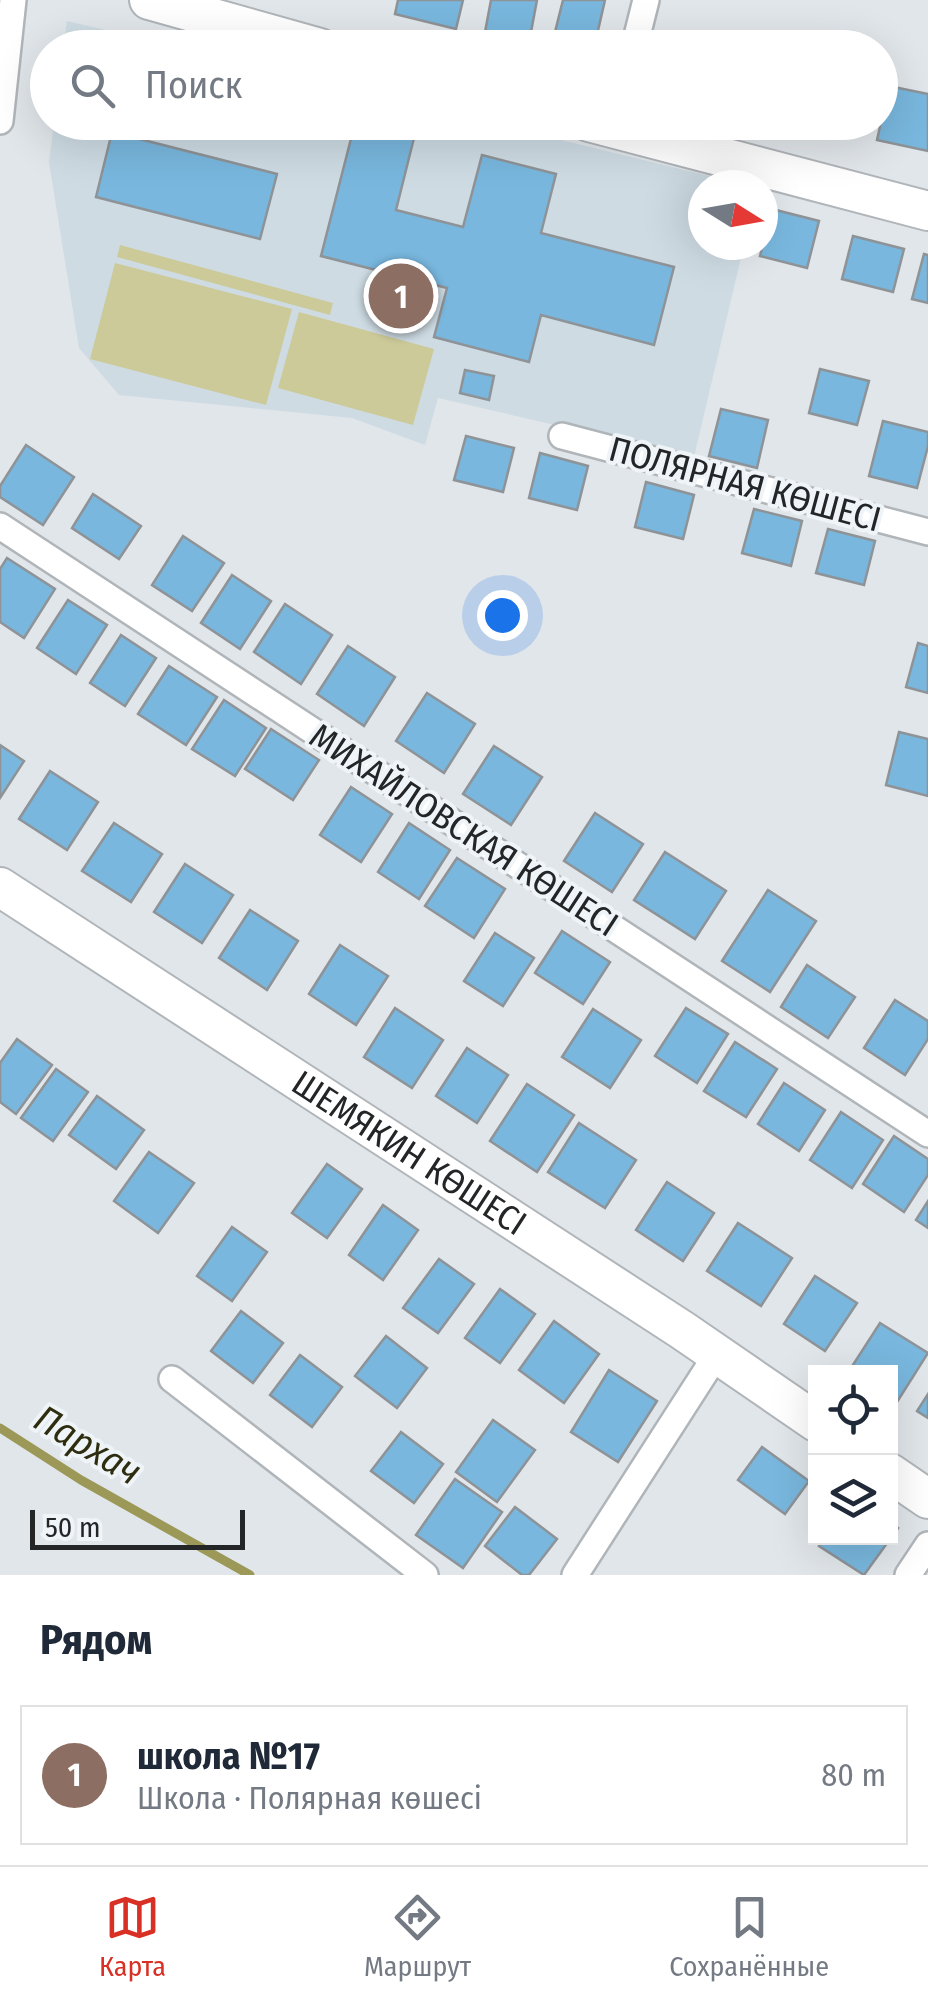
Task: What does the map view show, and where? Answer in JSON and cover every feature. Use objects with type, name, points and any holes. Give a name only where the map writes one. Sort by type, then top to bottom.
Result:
[{"type":"main road","points":[[149,0],[256,30]]},
{"type":"main road","points":[[662,140],[928,211]]},
{"type":"main road","name":"ШЕМЯКИН КӨШЕСІ","points":[[0,887],[808,1417]]},
{"type":"main road","points":[[898,1478],[928,1499]]},
{"type":"street","points":[[0,121],[13,0]]},
{"type":"street","points":[[638,30],[646,0]]},
{"type":"street","name":"ПОЛЯРНАЯ КӨШЕСІ","points":[[562,436],[928,532]]},
{"type":"street","name":"МИХАЙЛОВСКАЯ КӨШЕСІ","points":[[0,526],[928,1134]]},
{"type":"street","points":[[575,1575],[717,1354]]},
{"type":"street","points":[[172,1379],[425,1575]]},
{"type":"street","points":[[908,1575],[928,1545]]},
{"type":"shaded area","points":[[67,21],[105,30],[66,30]]},
{"type":"shaded area","points":[[52,140],[562,140],[688,171],[688,260],[740,260],[694,457],[438,398],[425,445],[352,418],[119,395],[79,348],[49,162]]},
{"type":"shaded area","points":[[120,245],[333,303],[330,315],[117,257]]},
{"type":"shaded area","points":[[115,263],[292,309],[266,405],[90,359]]},
{"type":"shaded area","points":[[299,312],[434,349],[413,425],[278,388]]},
{"type":"building","points":[[398,0],[463,0],[456,29],[395,14]]},
{"type":"building","points":[[491,0],[537,0],[531,30],[485,30]]},
{"type":"building","points":[[563,0],[605,0],[598,30],[556,30]]},
{"type":"building","points":[[898,88],[928,94],[928,151],[877,140],[898,140]]},
{"type":"building","points":[[110,140],[143,140],[277,174],[260,239],[96,197]]},
{"type":"building","points":[[351,140],[414,140],[396,210],[463,227],[482,155],[556,174],[541,233],[674,267],[654,345],[541,315],[529,362],[434,337],[447,288],[321,256]]},
{"type":"building","points":[[778,211],[819,221],[807,268],[776,260]]},
{"type":"building","points":[[853,236],[904,249],[893,292],[842,279]]},
{"type":"building","points":[[924,254],[928,255],[928,303],[912,299]]},
{"type":"building","points":[[820,369],[869,381],[857,425],[809,413]]},
{"type":"building","points":[[465,370],[494,376],[489,400],[460,393]]},
{"type":"building","points":[[721,409],[768,420],[757,468],[709,456]]},
{"type":"building","points":[[883,421],[928,432],[917,488],[869,476]]},
{"type":"building","points":[[466,436],[514,448],[503,492],[454,480]]},
{"type":"building","points":[[26,445],[74,477],[43,525],[0,497],[0,486]]},
{"type":"building","points":[[540,453],[588,466],[577,510],[529,498]]},
{"type":"building","points":[[646,482],[694,495],[683,539],[635,527]]},
{"type":"building","points":[[93,494],[141,526],[119,559],[72,528]]},
{"type":"building","points":[[754,509],[802,521],[791,566],[742,553]]},
{"type":"building","points":[[828,529],[875,541],[864,585],[816,573]]},
{"type":"building","points":[[183,536],[224,563],[192,611],[152,585]]},
{"type":"building","points":[[7,558],[55,589],[24,638],[0,622],[0,569]]},
{"type":"building","points":[[232,575],[271,601],[240,649],[201,623]]},
{"type":"building","points":[[68,600],[107,625],[76,674],[37,648]]},
{"type":"building","points":[[285,604],[332,635],[301,684],[254,652]]},
{"type":"building","points":[[121,635],[156,658],[125,706],[90,683]]},
{"type":"building","points":[[918,643],[928,646],[928,693],[906,687]]},
{"type":"building","points":[[348,646],[395,677],[364,726],[317,694]]},
{"type":"building","points":[[169,666],[217,697],[186,745],[138,714]]},
{"type":"building","points":[[427,693],[475,724],[444,773],[396,741]]},
{"type":"building","points":[[224,700],[266,728],[235,776],[192,749]]},
{"type":"building","points":[[271,729],[319,760],[293,800],[245,769]]},
{"type":"building","points":[[899,732],[928,739],[928,796],[886,785]]},
{"type":"building","points":[[0,745],[24,761],[0,798]]},
{"type":"building","points":[[494,746],[542,777],[511,825],[463,794]]},
{"type":"building","points":[[50,771],[98,802],[67,850],[19,819]]},
{"type":"building","points":[[351,787],[392,814],[361,862],[320,835]]},
{"type":"building","points":[[595,813],[643,844],[612,892],[564,861]]},
{"type":"building","points":[[114,823],[162,854],[131,902],[82,871]]},
{"type":"building","points":[[409,823],[450,850],[419,899],[378,872]]},
{"type":"building","points":[[665,852],[726,891],[695,939],[634,900]]},
{"type":"building","points":[[457,858],[505,889],[474,938],[425,906]]},
{"type":"building","points":[[185,864],[233,895],[202,943],[154,912]]},
{"type":"building","points":[[768,890],[816,921],[770,992],[722,961]]},
{"type":"building","points":[[250,910],[298,941],[267,990],[219,958]]},
{"type":"building","points":[[562,931],[610,962],[583,1004],[535,973]]},
{"type":"building","points":[[495,933],[534,958],[503,1006],[464,981]]},
{"type":"building","points":[[340,945],[388,976],[356,1025],[309,994]]},
{"type":"building","points":[[807,965],[855,997],[828,1038],[781,1007]]},
{"type":"building","points":[[895,1000],[928,1021],[928,1039],[905,1075],[864,1048]]},
{"type":"building","points":[[395,1008],[443,1040],[412,1088],[364,1057]]},
{"type":"building","points":[[686,1008],[728,1034],[697,1083],[655,1056]]},
{"type":"building","points":[[593,1009],[641,1040],[610,1088],[562,1057]]},
{"type":"building","points":[[17,1039],[52,1065],[16,1114],[0,1102],[0,1063]]},
{"type":"building","points":[[735,1042],[777,1069],[746,1117],[704,1091]]},
{"type":"building","points":[[467,1048],[508,1075],[477,1123],[436,1096]]},
{"type":"building","points":[[56,1069],[88,1092],[53,1141],[21,1118]]},
{"type":"building","points":[[784,1083],[825,1110],[799,1151],[758,1124]]},
{"type":"building","points":[[527,1084],[574,1115],[537,1172],[490,1141]]},
{"type":"building","points":[[97,1096],[144,1130],[116,1169],[69,1135]]},
{"type":"building","points":[[841,1112],[883,1140],[852,1188],[810,1160]]},
{"type":"building","points":[[579,1123],[636,1160],[605,1208],[548,1172]]},
{"type":"building","points":[[894,1136],[928,1159],[928,1175],[904,1212],[863,1184]]},
{"type":"building","points":[[149,1152],[194,1183],[158,1233],[114,1201]]},
{"type":"building","points":[[327,1164],[362,1189],[327,1238],[292,1213]]},
{"type":"building","points":[[667,1182],[714,1213],[683,1261],[636,1230]]},
{"type":"building","points":[[928,1201],[928,1228],[916,1220]]},
{"type":"building","points":[[383,1205],[418,1230],[383,1280],[349,1255]]},
{"type":"building","points":[[738,1223],[792,1258],[761,1306],[707,1271]]},
{"type":"building","points":[[232,1227],[267,1252],[232,1301],[197,1276]]},
{"type":"building","points":[[439,1259],[474,1284],[438,1333],[403,1308]]},
{"type":"building","points":[[815,1276],[857,1303],[825,1351],[784,1324]]},
{"type":"building","points":[[500,1289],[535,1314],[500,1363],[465,1338]]},
{"type":"building","points":[[241,1311],[283,1343],[253,1383],[211,1351]]},
{"type":"building","points":[[554,1321],[599,1354],[564,1403],[519,1370]]},
{"type":"building","points":[[880,1323],[928,1353],[898,1400],[898,1365],[853,1365]]},
{"type":"building","points":[[386,1336],[427,1368],[397,1408],[355,1376]]},
{"type":"building","points":[[300,1355],[342,1387],[312,1427],[270,1395]]},
{"type":"building","points":[[609,1370],[657,1401],[618,1462],[571,1432]]},
{"type":"building","points":[[928,1394],[928,1418],[917,1411]]},
{"type":"building","points":[[493,1420],[535,1450],[497,1502],[456,1472]]},
{"type":"building","points":[[401,1432],[443,1464],[414,1503],[371,1471]]},
{"type":"building","points":[[762,1447],[808,1482],[785,1514],[738,1480]]},
{"type":"building","points":[[455,1479],[502,1512],[463,1568],[416,1535]]},
{"type":"building","points":[[515,1507],[557,1539],[529,1575],[522,1575],[485,1546]]},
{"type":"building","points":[[820,1545],[886,1545],[864,1575]]},
{"type":"waterway","name":"Пархач","points":[[0,1428],[81,1480],[250,1575]]},
{"type":"place","name":"школа №17","points":[[401,296]]}]
